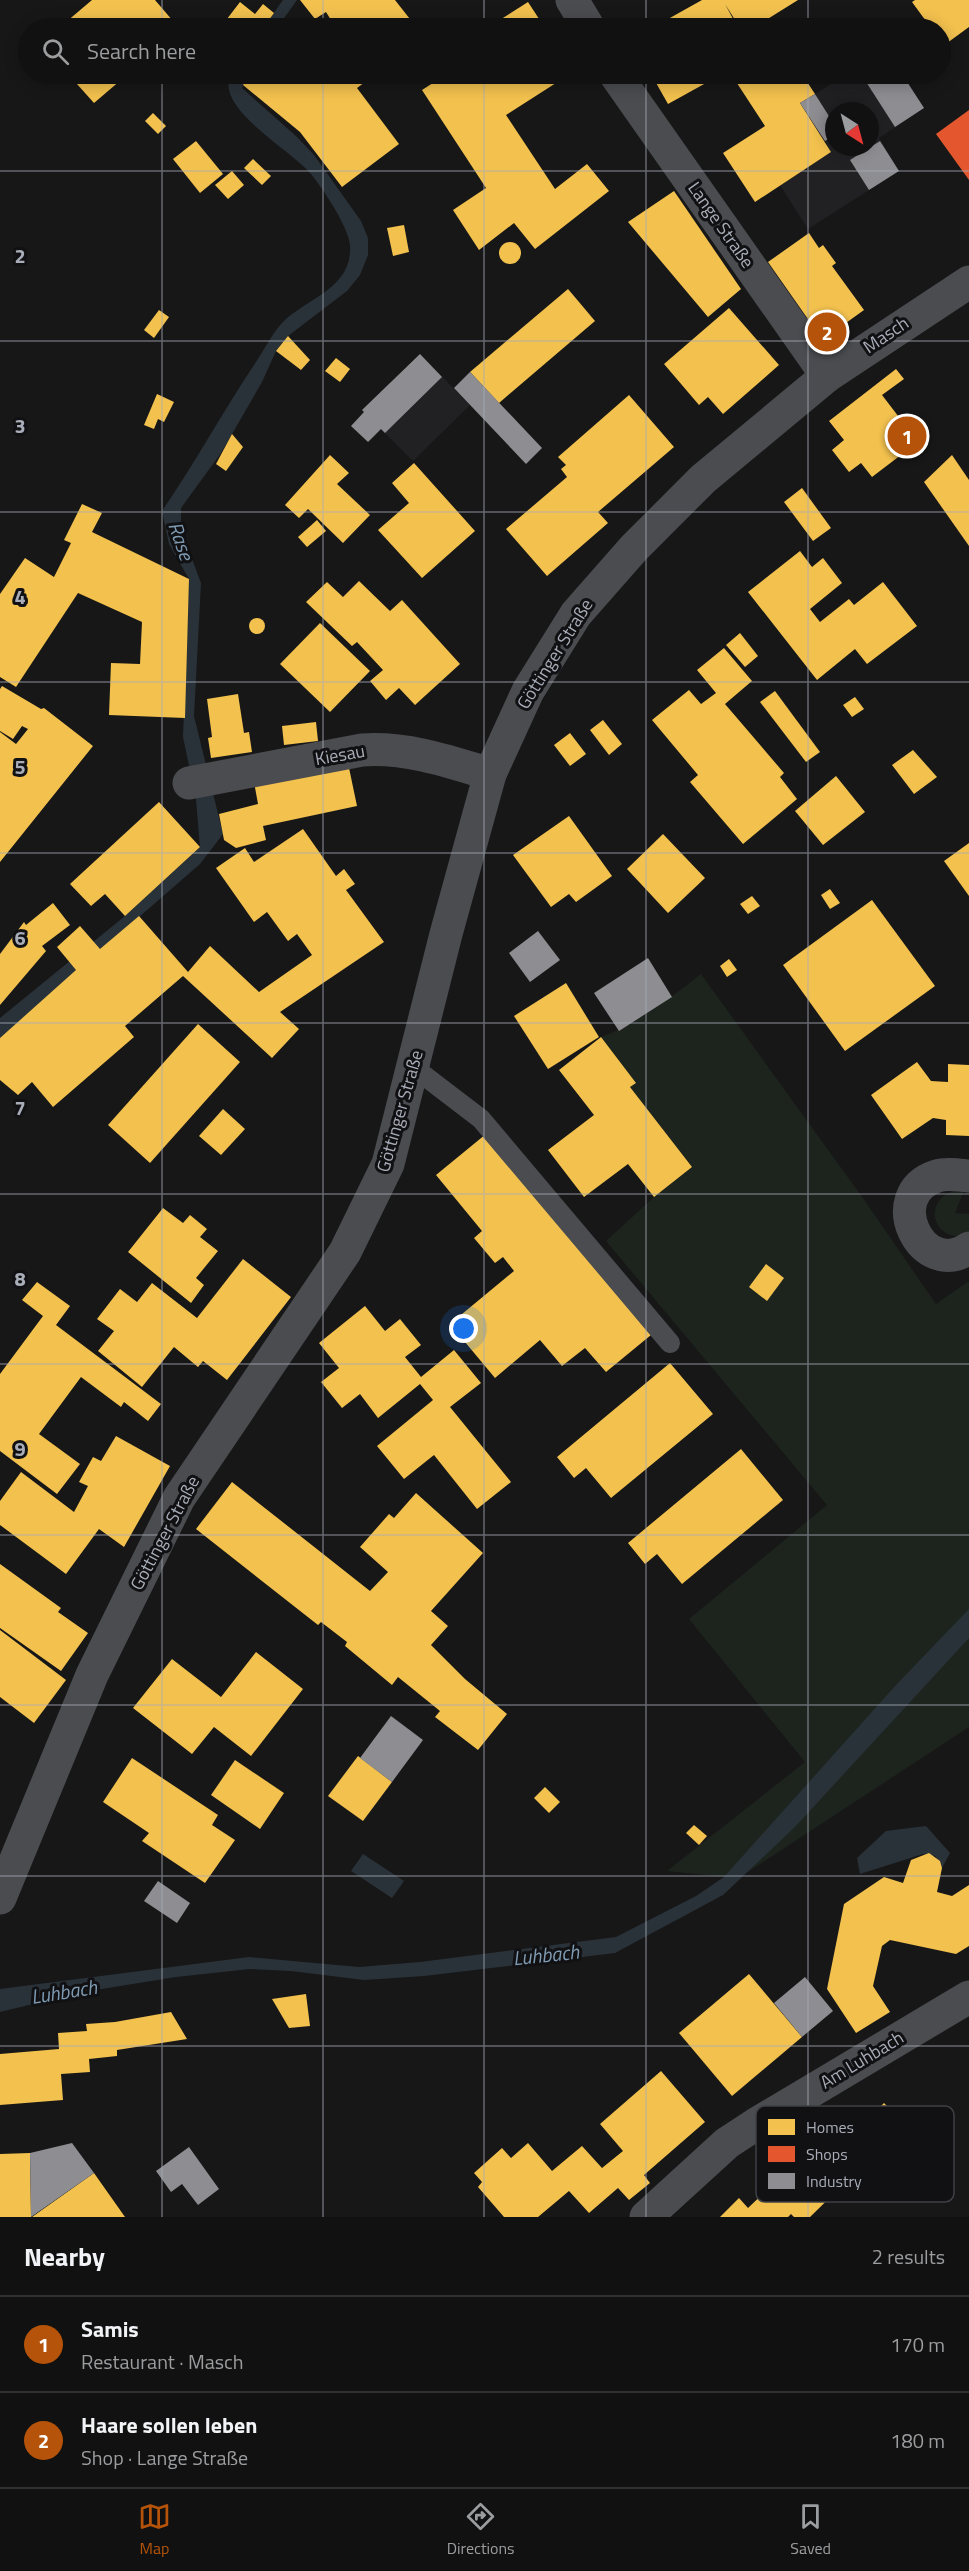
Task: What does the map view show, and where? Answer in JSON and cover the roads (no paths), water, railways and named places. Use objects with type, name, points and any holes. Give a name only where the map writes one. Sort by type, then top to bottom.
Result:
[{"type":"street","points":[[572,0],[583,18]]},
{"type":"street","name":"Lange Straße","points":[[622,84],[827,376]]},
{"type":"street","name":"Masch","points":[[779,416],[827,376],[969,282]]},
{"type":"street","name":"Göttinger Straße","points":[[0,1898],[92,1675],[179,1498],[345,1252],[388,1164],[446,934],[490,774],[528,691],[576,614],[634,548],[696,486],[779,416]]},
{"type":"street","name":"Kiesau","points":[[202,781],[362,750],[384,749],[432,756],[490,774]]},
{"type":"street","points":[[969,1176],[936,1176],[920,1186],[910,1202],[909,1220],[915,1237],[928,1250],[946,1255],[964,1252],[969,1248]]},
{"type":"street","name":"Am Luhbach","points":[[786,2106],[969,1997]]},
{"type":"street","name":"Am Luhbach","points":[[646,2217],[727,2143],[756,2124]]},
{"type":"lane","points":[[413,1067],[481,1119],[670,1343]]},
{"type":"water","points":[[283,0],[297,0],[284,18],[270,18]]},
{"type":"water","name":"Rase","points":[[229,84],[244,84],[242,88],[314,155],[361,221],[368,238],[368,255],[360,275],[347,291],[288,336],[276,351],[262,382],[221,453],[181,508],[181,530],[201,583],[194,716],[223,834],[200,864],[0,1038],[0,1018],[125,916],[200,847],[196,799],[183,737],[189,579],[169,544],[162,511],[278,328],[292,314],[336,282],[344,272],[349,260],[350,245],[345,228],[328,198],[302,164],[244,115],[233,101]]},
{"type":"water","name":"Luhbach","points":[[969,1609],[969,1638],[795,1827],[723,1895],[615,1953],[424,1976],[364,1980],[291,1971],[250,1969],[176,1977],[83,1992],[0,2012],[0,1989],[249,1957],[359,1967],[420,1962],[616,1937],[696,1896],[724,1877],[896,1685]]},
{"type":"water","points":[[926,1826],[950,1853],[942,1868],[935,1856],[923,1854],[860,1874],[857,1858],[886,1831]]},
{"type":"water","points":[[363,1854],[404,1881],[392,1898],[351,1871]]},
{"type":"place","name":"Haare sollen leben","points":[[827,332]]},
{"type":"place","name":"Samis","points":[[907,436]]}]
